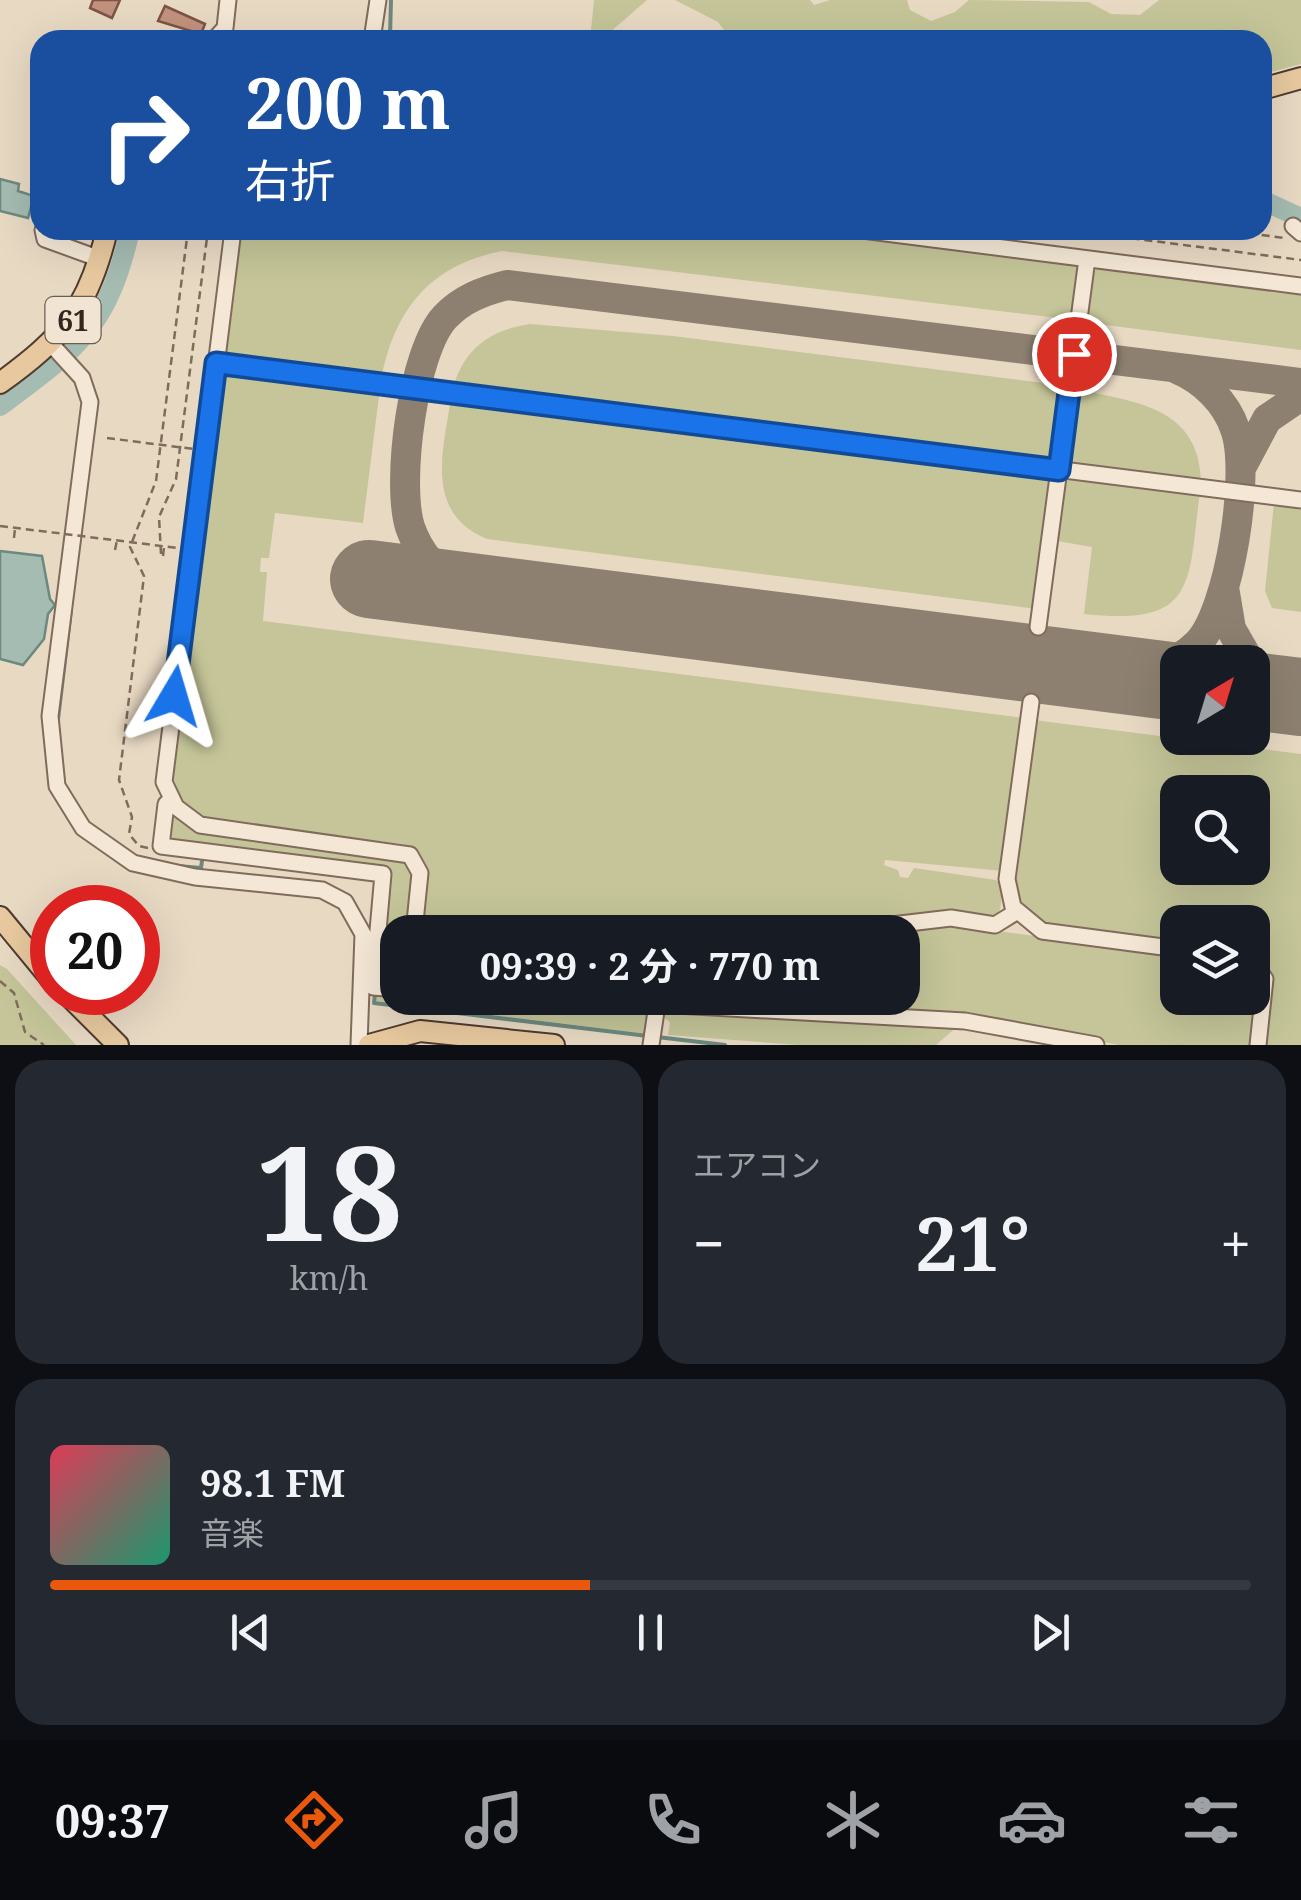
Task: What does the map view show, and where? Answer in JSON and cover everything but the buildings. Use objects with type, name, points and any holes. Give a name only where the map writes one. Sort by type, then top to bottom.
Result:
[{"type":"main road","points":[[1272,86],[1301,78]]},
{"type":"main road","name":"61","points":[[0,383],[59,353],[86,300],[105,240]]},
{"type":"main road","points":[[0,917],[30,953]]},
{"type":"main road","points":[[87,1015],[118,1045]]},
{"type":"main road","points":[[369,1045],[420,1031],[554,1045]]},
{"type":"street","points":[[223,30],[228,0]]},
{"type":"street","points":[[374,30],[378,0]]},
{"type":"street","points":[[45,240],[100,259]]},
{"type":"street","points":[[232,240],[164,769],[171,800],[200,826],[410,855],[420,873],[416,915]]},
{"type":"street","points":[[940,240],[1301,286]]},
{"type":"street","points":[[1038,627],[1088,259]]},
{"type":"street","points":[[59,353],[82,378],[90,402],[50,716],[53,772],[83,828],[118,857],[150,870],[322,890],[334,894],[353,910],[362,934],[360,1045]]},
{"type":"street","points":[[216,363],[1301,500]]},
{"type":"street","points":[[1031,702],[1008,879],[1016,912],[1042,931],[1160,947]]},
{"type":"street","points":[[171,800],[166,804],[161,846],[383,874],[373,988],[380,988]]},
{"type":"street","points":[[206,854],[205,860],[225,865],[227,878]]},
{"type":"street","points":[[920,922],[951,918],[995,925],[1016,912]]},
{"type":"street","points":[[651,1045],[655,1015]]},
{"type":"street","points":[[873,1015],[966,1021],[1096,1045]]},
{"type":"street","points":[[1258,1045],[1261,1015]]},
{"type":"path","points":[[1272,232],[1298,233]]},
{"type":"path","points":[[155,850],[138,846],[129,834],[132,817],[119,780],[144,576],[130,548],[156,480],[187,240]]},
{"type":"path","points":[[164,546],[162,555],[159,517],[176,479],[207,240]]},
{"type":"path","points":[[1145,240],[1301,260]]},
{"type":"path","points":[[107,438],[205,450]]},
{"type":"path","points":[[0,526],[186,549]]},
{"type":"path","points":[[14,538],[15,528]]},
{"type":"path","points":[[115,550],[116,540]]},
{"type":"path","points":[[0,981],[14,992],[25,1032],[44,1045]]},
{"type":"green space","points":[[594,0],[647,0],[612,30],[591,30]]},
{"type":"green space","points":[[675,0],[810,0],[814,5],[830,0],[907,0],[910,10],[931,21],[955,12],[969,0],[1089,2],[1111,14],[1140,15],[1159,0],[1301,0],[1301,64],[1272,72],[1272,30],[724,30],[718,22]]},
{"type":"green space","points":[[237,240],[902,240],[1068,261],[1079,270],[1074,320],[502,251],[455,267],[420,294],[396,331],[381,379],[228,358],[224,350]]},
{"type":"green space","points":[[1101,265],[1301,291],[1301,350],[1082,322],[1090,276]]},
{"type":"green space","points":[[530,324],[673,336],[1067,386],[1055,458],[1046,463],[453,389],[464,363],[480,344],[502,331]]},
{"type":"green space","points":[[231,370],[380,388],[363,523],[275,513],[269,558],[261,558],[260,572],[267,572],[263,621],[1024,718],[1004,871],[885,860],[884,865],[898,870],[900,877],[908,878],[914,868],[996,880],[1003,888],[1000,910],[991,920],[948,914],[920,917],[421,915],[424,872],[413,852],[403,844],[210,820],[195,813],[180,797],[171,774],[219,383]]},
{"type":"green space","points":[[1073,389],[1140,404],[1176,423],[1189,438],[1198,458],[1201,484],[1074,468],[1067,461]]},
{"type":"green space","points":[[451,398],[484,409],[519,406],[869,451],[901,462],[935,458],[1045,474],[1053,489],[1037,609],[487,539],[467,528],[446,497],[442,459]]},
{"type":"green space","points":[[1071,476],[1200,491],[1188,575],[1180,593],[1167,605],[1148,613],[1121,616],[1084,614],[1092,547],[1057,541],[1061,487]]},
{"type":"green space","points":[[1274,503],[1301,510],[1301,612],[1272,608],[1265,591]]},
{"type":"green space","points":[[1034,720],[1160,736],[1160,755],[1270,755],[1270,750],[1301,754],[1301,1045],[1264,1045],[1270,1015],[1270,905],[1160,905],[1160,942],[1051,928],[1024,914],[1013,888]]},
{"type":"green space","points":[[169,805],[183,820],[397,855],[414,867],[410,915],[384,915],[387,871],[164,843]]},
{"type":"green space","points":[[944,924],[1160,953],[1160,1015],[1256,1015],[1254,1045],[1119,1045],[962,1015],[920,1013],[920,927]]},
{"type":"green space","points":[[0,965],[30,994],[30,1015],[49,1015],[76,1045],[0,1045]]},
{"type":"green space","points":[[492,1015],[650,1015],[649,1034]]},
{"type":"green space","points":[[660,1015],[793,1015],[959,1025],[936,1045],[799,1045],[668,1035],[670,1022]]},
{"type":"shaded area","points":[[0,179],[19,184],[18,191],[30,195],[28,218],[0,211]]},
{"type":"shaded area","points":[[0,551],[42,556],[50,599],[55,605],[48,614],[44,639],[23,665],[0,659]]},
{"type":"waterway","points":[[390,30],[391,0]]},
{"type":"waterway","points":[[1272,205],[1301,218]]},
{"type":"waterway","points":[[0,406],[50,368],[86,333],[111,291],[127,240]]},
{"type":"waterway","points":[[7,395],[9,399]]},
{"type":"waterway","points":[[58,719],[71,610]]},
{"type":"waterway","points":[[178,866],[201,868],[202,861]]},
{"type":"waterway","points":[[375,994],[374,1003],[648,1036]]},
{"type":"waterway","points":[[657,1037],[725,1045]]},
{"type":"taxiway","points":[[464,591],[431,564],[410,527],[405,480],[410,418],[424,358],[445,317],[473,296],[507,285],[1301,383]]},
{"type":"taxiway","points":[[1114,674],[1159,667],[1198,643],[1220,602],[1228,572],[1239,506],[1235,429],[1212,393],[1177,369]]},
{"type":"taxiway","points":[[1242,466],[1267,419],[1301,396]]},
{"type":"taxiway","points":[[1225,593],[1231,629],[1240,645]]},
{"type":"taxiway","points":[[1270,680],[1301,696]]},
{"type":"runway","points":[[369,579],[1160,680]]},
{"type":"runway","points":[[1270,693],[1301,697]]},
{"type":"route","points":[[174,696],[216,363],[1059,470],[1074,354]]}]
